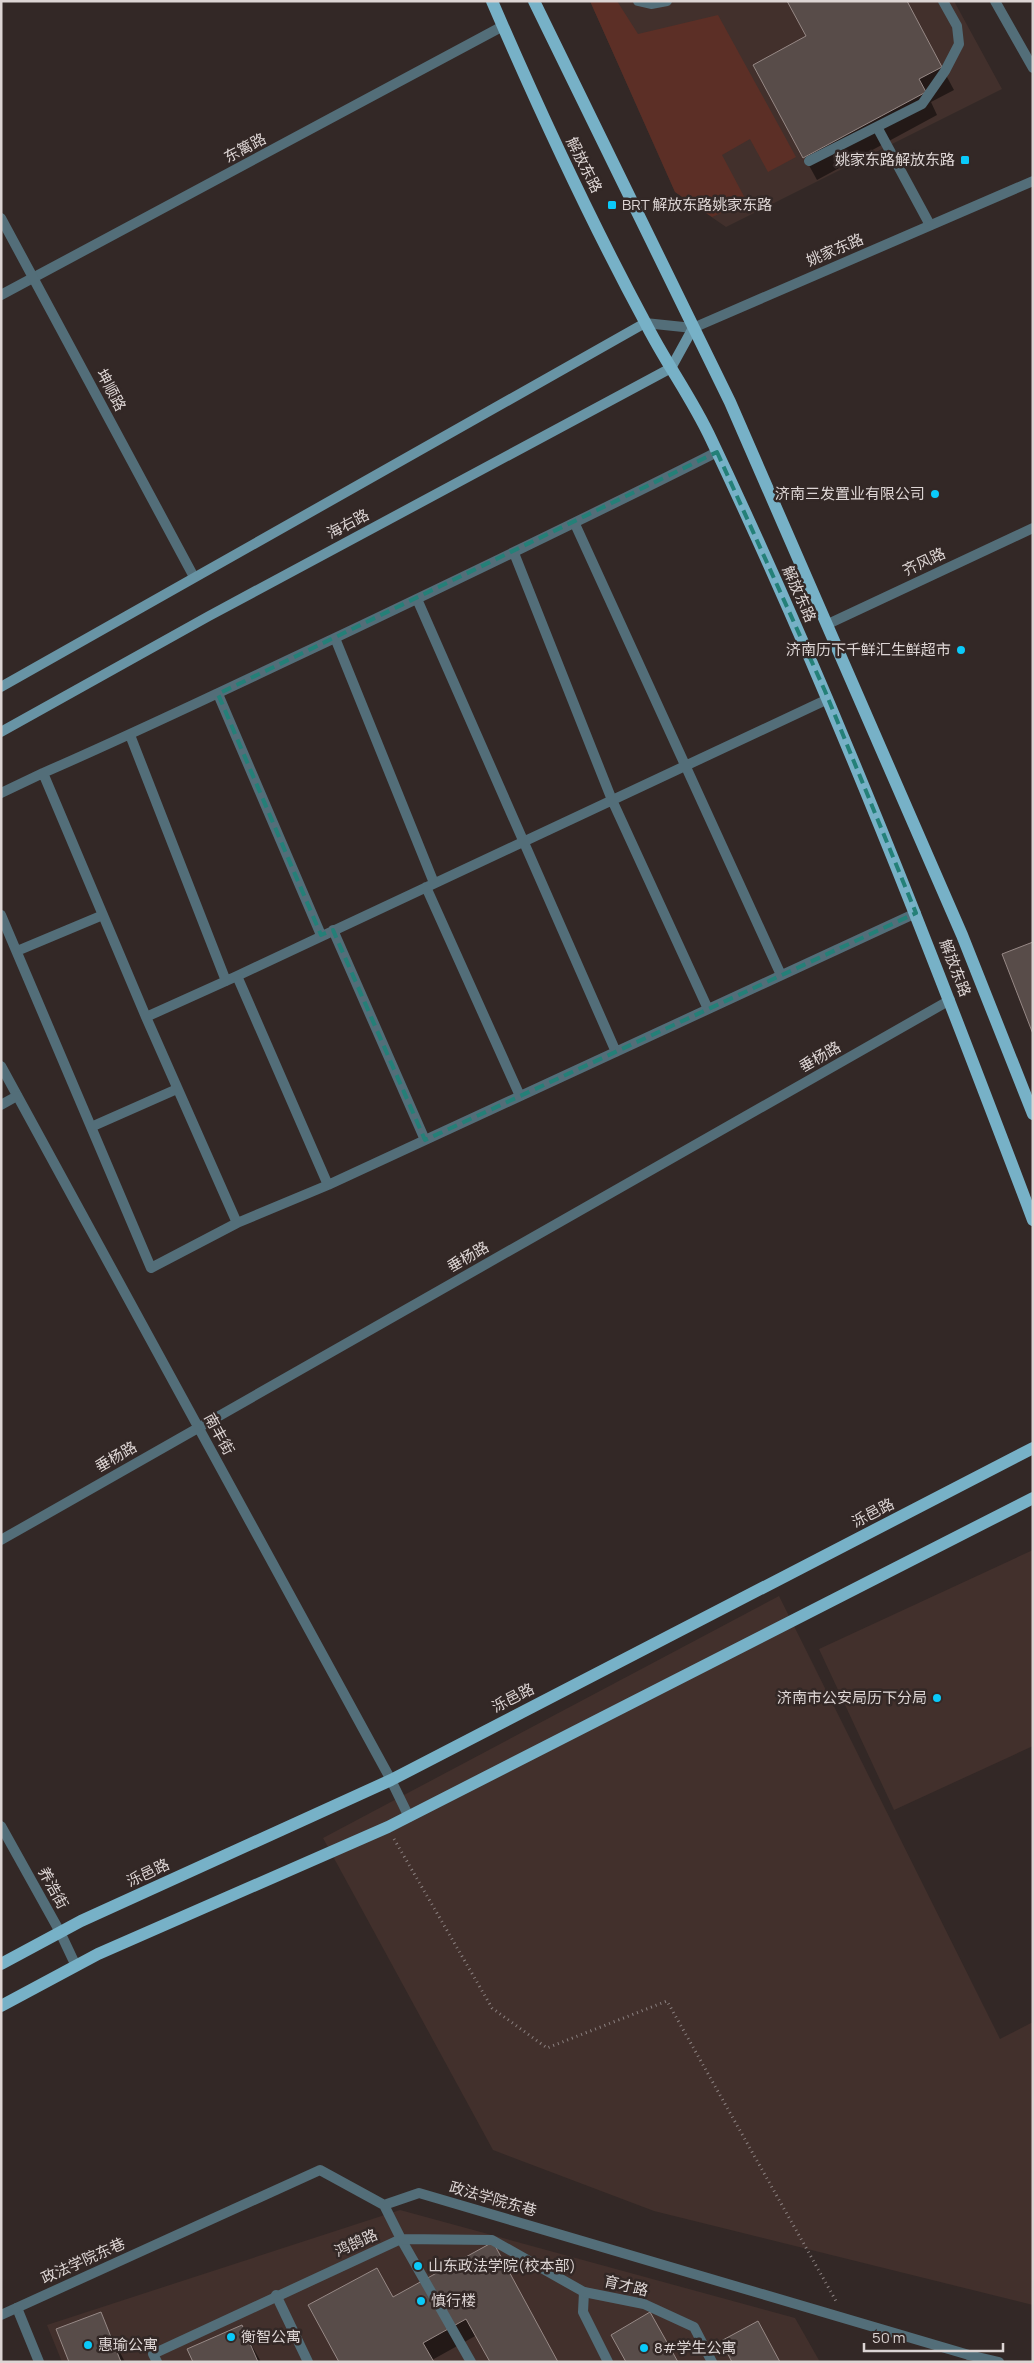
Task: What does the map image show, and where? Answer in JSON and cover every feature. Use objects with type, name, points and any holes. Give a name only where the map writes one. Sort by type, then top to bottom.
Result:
[{"type":"main road","name":"解放东路","points":[[492,1],[542,118],[645,323],[718,452],[828,699],[916,913],[1033,1220]]},
{"type":"main road","name":"解放东路","points":[[534,1],[730,402],[962,935],[1033,1114]]},
{"type":"main road","name":"海右路","points":[[1,687],[645,323]]},
{"type":"main road","points":[[670,368],[693,328]]},
{"type":"main road","name":"海右路","points":[[1,732],[209,616],[670,368]]},
{"type":"main road","name":"泺邑路","points":[[1,1964],[60,1932],[391,1780],[1033,1448]]},
{"type":"main road","points":[[1,2006],[107,1950],[388,1828],[1033,1498]]},
{"type":"street","points":[[638,1],[651,4],[667,1]]},
{"type":"street","points":[[809,161],[922,104],[945,71],[959,44],[956,26],[943,1]]},
{"type":"street","points":[[995,1],[1033,68]]},
{"type":"street","name":"东篱路","points":[[1,295],[503,26]]},
{"type":"street","points":[[876,127],[930,225]]},
{"type":"street","name":"姚家东路","points":[[645,323],[693,328],[1033,180]]},
{"type":"street","name":"坤顺路","points":[[1,218],[194,577]]},
{"type":"street","points":[[1,793],[130,735],[418,599],[718,452]]},
{"type":"street","points":[[574,524],[781,975]]},
{"type":"street","name":"齐风路","points":[[828,624],[1033,528]]},
{"type":"street","points":[[514,553],[612,800],[708,1009]]},
{"type":"street","points":[[418,599],[616,1052]]},
{"type":"street","points":[[335,638],[430,885],[520,1096]]},
{"type":"street","points":[[218,694],[321,935]]},
{"type":"street","points":[[146,1017],[828,699]]},
{"type":"street","points":[[130,735],[226,981]]},
{"type":"street","points":[[43,773],[146,1017],[237,1223]]},
{"type":"street","points":[[1,915],[151,1268],[237,1223],[328,1185],[916,913]]},
{"type":"street","points":[[17,951],[103,915]]},
{"type":"street","points":[[333,930],[425,1140]]},
{"type":"street","points":[[237,976],[328,1185]]},
{"type":"street","name":"垂杨路","points":[[1,1540],[950,1000]]},
{"type":"street","name":"南丰街","points":[[1,1066],[391,1780],[409,1817]]},
{"type":"street","points":[[91,1128],[177,1088]]},
{"type":"street","points":[[1,1105],[17,1096]]},
{"type":"street","name":"养浩街","points":[[1,1826],[60,1932],[76,1966]]},
{"type":"street","name":"政法学院东巷","points":[[1,2315],[320,2170],[384,2205],[419,2193],[969,2355],[999,2362]]},
{"type":"street","points":[[384,2205],[401,2239],[471,2362]]},
{"type":"street","name":"鸿鹄路","points":[[157,2362],[153,2354],[276,2295],[401,2239],[492,2240],[584,2292]]},
{"type":"street","name":"育才路","points":[[608,2362],[583,2312],[584,2292],[644,2304],[694,2327],[712,2362]]},
{"type":"street","points":[[276,2295],[308,2362]]},
{"type":"street","points":[[17,2308],[38,2362]]},
{"type":"path","points":[[388,1828],[492,2008],[547,2048],[667,2001],[846,2319]]},
{"type":"highlighted area","points":[[717,452],[825,691],[916,913],[425,1140],[333,930],[321,935],[218,694]]},
{"type":"shaded area","points":[[590,1],[954,1],[1002,89],[726,227],[675,192]]},
{"type":"shaded area","points":[[590,1],[617,1],[638,34],[718,15],[796,157],[768,172],[750,139],[722,155],[747,202],[712,217],[675,192]]},
{"type":"shaded area","name":"济南市公安局历下分局","points":[[1033,1550],[1033,1746],[894,1810],[819,1649]]},
{"type":"shaded area","points":[[779,1596],[1000,2039],[1033,2022],[1033,2305],[654,2211],[493,2150],[323,1838]]},
{"type":"shaded area","name":"山东政法学院(校本部)","points":[[400,2210],[795,2318],[820,2362],[62,2362],[47,2325]]},
{"type":"building","points":[[787,1],[907,1],[942,67],[919,79],[926,92],[803,158],[753,65],[806,36]]},
{"type":"building","points":[[1033,942],[1033,1034],[1002,954]]},
{"type":"building","name":"慎行楼","points":[[493,2242],[558,2362],[490,2362],[466,2319],[423,2343],[434,2362],[339,2362],[308,2305],[377,2268],[393,2297]]},
{"type":"building","name":"惠瑜公寓","points":[[101,2312],[121,2362],[69,2362],[56,2329]]},
{"type":"building","name":"8#学生公寓","points":[[650,2312],[678,2362],[626,2362],[611,2335]]},
{"type":"building","points":[[758,2321],[780,2362],[732,2362],[721,2341]]},
{"type":"building","name":"衡智公寓","points":[[242,2325],[258,2362],[193,2362],[187,2349]]},
{"type":"place","name":"姚家东路解放东路","points":[[965,160]]},
{"type":"place","name":"BRT 解放东路姚家东路","points":[[612,205]]},
{"type":"place","name":"济南三发置业有限公司","points":[[935,494]]},
{"type":"place","name":"济南历下千鲜汇生鲜超市","points":[[961,650]]},
{"type":"place","name":"济南市公安局历下分局","points":[[937,1698]]},
{"type":"place","name":"山东政法学院(校本部)","points":[[418,2266]]},
{"type":"place","name":"慎行楼","points":[[421,2301]]},
{"type":"place","name":"衡智公寓","points":[[231,2337]]},
{"type":"place","name":"惠瑜公寓","points":[[88,2345]]},
{"type":"place","name":"8#学生公寓","points":[[644,2348]]}]
